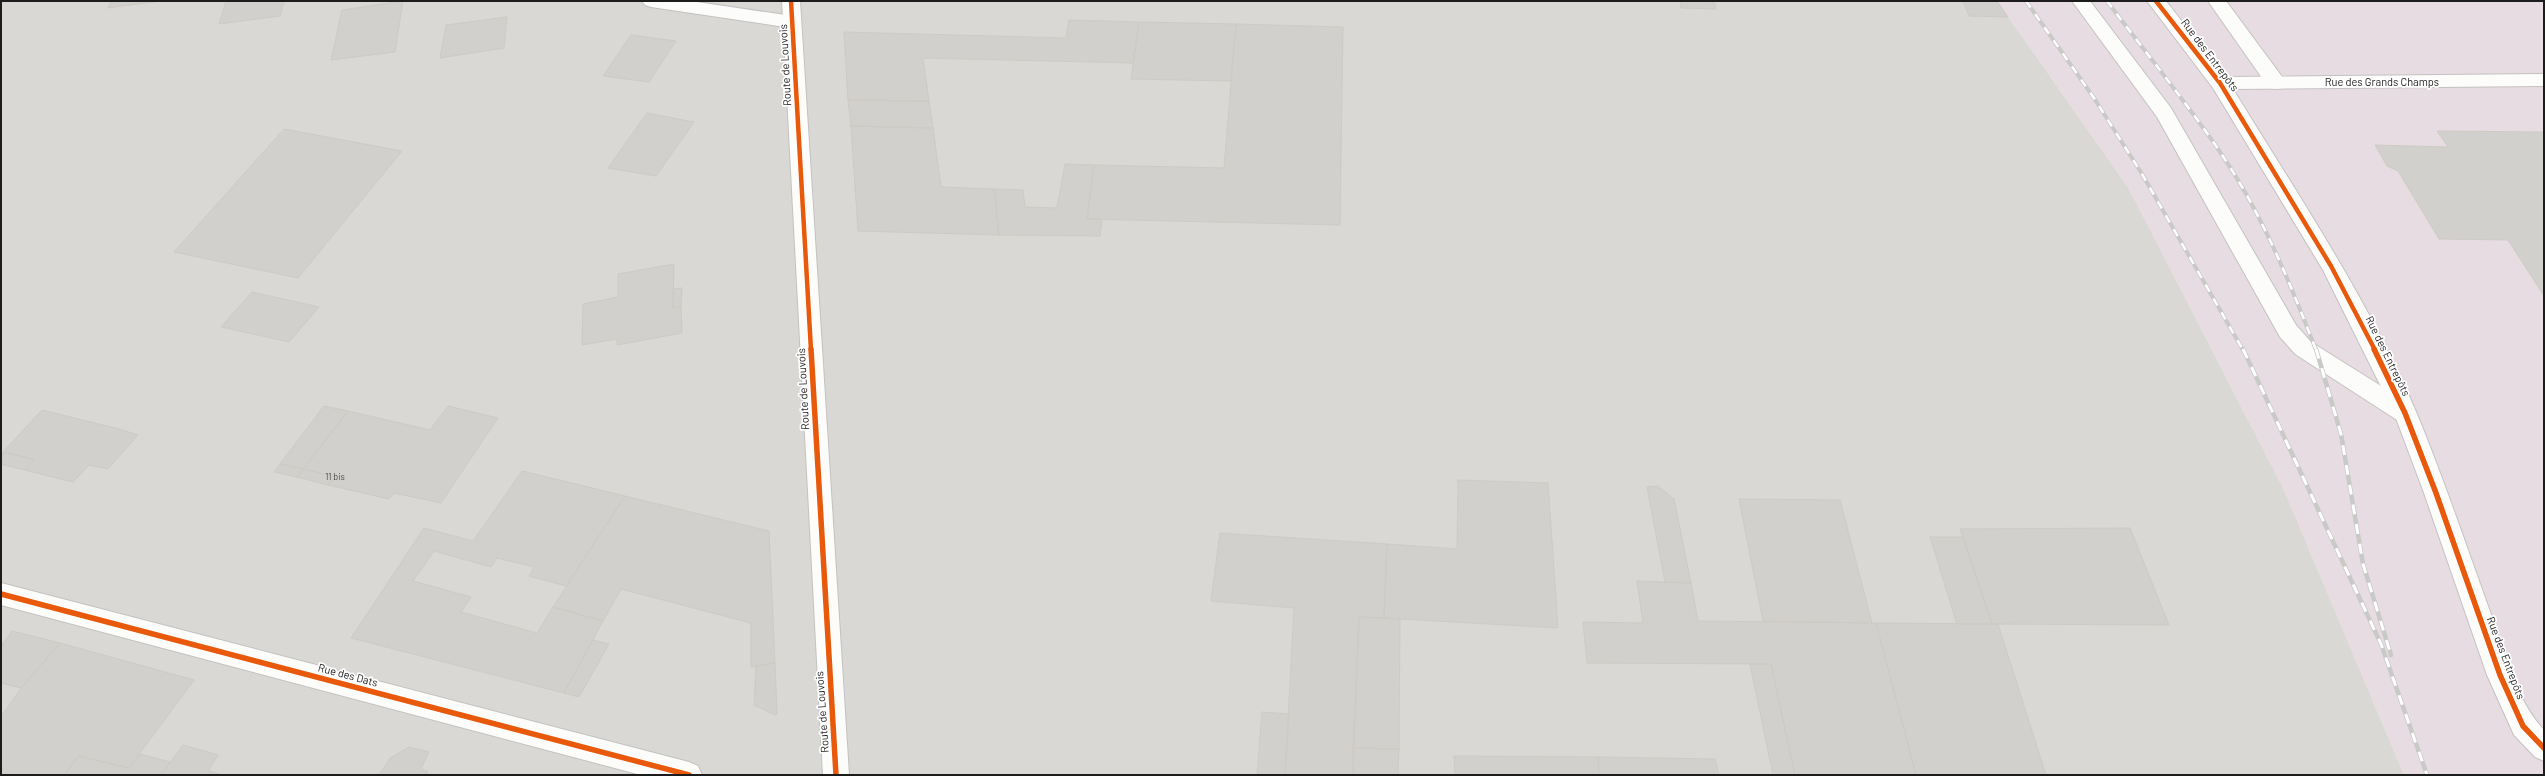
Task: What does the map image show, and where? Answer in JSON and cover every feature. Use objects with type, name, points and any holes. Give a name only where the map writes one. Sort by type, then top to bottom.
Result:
[{"type":"street","points":[[651,1],[792,11]]},
{"type":"street","points":[[2081,1],[2164,113],[2288,331],[2303,348],[2405,413]]},
{"type":"street","name":"Rue des Entrepôts","points":[[2156,1],[2220,83],[2331,266],[2405,413],[2436,493],[2500,675],[2523,726],[2544,748]]},
{"type":"street","points":[[2217,1],[2276,82]]},
{"type":"street","name":"Route de Louvois","points":[[792,11],[836,775]]},
{"type":"street","name":"Rue des Grands Champs","points":[[2220,83],[2544,80]]},
{"type":"street","name":"Rue des Dats","points":[[1,594],[689,775]]},
{"type":"shaded area","points":[[1,1],[1997,1],[2129,189],[2284,490],[2404,775],[1,775]]},
{"type":"shaded area","points":[[1997,1],[2544,1],[2544,775],[2404,775],[2284,490],[2129,189]]},
{"type":"building","points":[[111,1],[161,1],[108,8]]},
{"type":"building","points":[[226,1],[284,1],[280,16],[219,24]]},
{"type":"building","points":[[403,1],[395,52],[331,60],[342,10]]},
{"type":"building","points":[[1680,1],[1714,1],[1716,9],[1681,8]]},
{"type":"building","points":[[1963,1],[1997,1],[2008,17],[1969,16]]},
{"type":"building","points":[[507,17],[504,48],[440,58],[446,25]]},
{"type":"building","points":[[1069,20],[1139,22],[1133,63],[923,58],[929,101],[848,100],[844,32],[1066,38]]},
{"type":"building","points":[[1139,22],[1236,24],[1231,81],[1131,79]]},
{"type":"building","points":[[1236,24],[1343,27],[1340,225],[1087,219],[1094,165],[1224,168]]},
{"type":"building","points":[[631,35],[676,41],[649,82],[603,76]]},
{"type":"building","points":[[848,100],[929,101],[933,128],[851,126]]},
{"type":"building","points":[[647,113],[694,122],[656,176],[608,168]]},
{"type":"building","points":[[851,126],[933,128],[941,187],[994,189],[999,235],[858,231]]},
{"type":"building","points":[[284,129],[402,151],[298,278],[174,252]]},
{"type":"building","points":[[2437,131],[2544,132],[2544,296],[2508,240],[2439,239],[2398,171],[2387,166],[2375,145],[2448,147]]},
{"type":"building","points":[[1065,164],[1094,165],[1087,219],[1102,219],[1100,236],[999,235],[994,189],[1023,190],[1025,207],[1057,208]]},
{"type":"building","points":[[674,264],[673,308],[681,306],[682,333],[617,345],[617,339],[582,345],[583,304],[618,297],[618,274]]},
{"type":"building","points":[[682,288],[681,306],[673,308],[673,289]]},
{"type":"building","points":[[252,292],[319,307],[289,342],[221,327]]},
{"type":"building","points":[[324,406],[348,411],[303,469],[280,464]]},
{"type":"building","points":[[448,406],[498,418],[441,503],[394,493],[389,499],[328,485],[335,477],[303,469],[348,411],[430,430]]},
{"type":"building","points":[[42,410],[138,435],[108,469],[89,465],[73,482],[25,470],[35,460],[3,452]]},
{"type":"building","points":[[3,452],[35,460],[25,470],[1,464]]},
{"type":"building","points":[[280,464],[303,469],[297,477],[274,472]]},
{"type":"building","points":[[303,469],[335,477],[328,485],[297,477]]},
{"type":"building","points":[[522,471],[625,496],[566,586],[529,576],[534,567],[497,558],[491,567],[434,551],[413,581],[471,597],[461,612],[537,633],[553,607],[603,621],[564,693],[351,638],[424,528],[473,541]]},
{"type":"building","points":[[1458,480],[1548,483],[1558,628],[1384,618],[1387,544],[1457,549]]},
{"type":"building","points":[[1658,486],[1674,499],[1691,583],[1665,582],[1647,487]]},
{"type":"building","points":[[625,496],[769,531],[775,663],[751,667],[751,623],[621,589],[603,621],[553,607]]},
{"type":"building","points":[[1739,499],[1840,500],[1872,623],[1763,621]]},
{"type":"building","points":[[2130,528],[2169,625],[1992,624],[1960,529]]},
{"type":"building","points":[[1220,533],[1387,544],[1384,618],[1359,617],[1353,775],[1285,775],[1294,608],[1211,601]]},
{"type":"building","points":[[1930,537],[1963,537],[1992,624],[1957,624]]},
{"type":"building","points":[[1637,581],[1691,583],[1698,621],[1876,623],[1916,775],[1795,775],[1771,664],[1587,663],[1583,622],[1643,623]]},
{"type":"building","points":[[1359,617],[1400,619],[1399,749],[1353,748]]},
{"type":"building","points":[[1876,623],[1998,624],[2046,775],[1916,775]]},
{"type":"building","points":[[12,631],[60,643],[21,688],[1,683],[1,646]]},
{"type":"building","points":[[593,640],[609,644],[579,697],[564,693]]},
{"type":"building","points":[[60,643],[194,680],[129,768],[78,756],[64,775],[1,775],[1,717],[21,688]]},
{"type":"building","points":[[775,663],[777,714],[775,715],[754,705],[756,666]]},
{"type":"building","points":[[1750,664],[1771,664],[1795,775],[1773,775]]},
{"type":"building","points":[[1262,712],[1289,714],[1285,775],[1257,775]]},
{"type":"building","points":[[183,745],[218,755],[208,771],[222,775],[161,775]]},
{"type":"building","points":[[409,747],[429,752],[421,769],[428,772],[426,775],[379,775],[390,758]]},
{"type":"building","points":[[1353,748],[1399,749],[1398,775],[1353,775]]},
{"type":"building","points":[[140,754],[170,762],[161,775],[65,775],[78,756],[129,768]]},
{"type":"building","points":[[1454,756],[1598,757],[1599,775],[1455,775]]},
{"type":"building","points":[[1598,757],[1715,759],[1719,775],[1599,775]]},
{"type":"railway","points":[[2026,1],[2094,98],[2142,174],[2243,350]]},
{"type":"railway","points":[[2107,1],[2190,109],[2232,170],[2272,245],[2316,350]]},
{"type":"railway","points":[[2243,349],[2381,644],[2427,775]]},
{"type":"railway","points":[[2316,349],[2341,434],[2363,564],[2391,655]]},
{"type":"cycle path","points":[[791,1],[836,775]]},
{"type":"cycle path","points":[[2156,1],[2220,83],[2331,266],[2369,338],[2405,413],[2436,493],[2500,675],[2523,726],[2544,748]]},
{"type":"cycle path","points":[[1,594],[689,775]]}]
